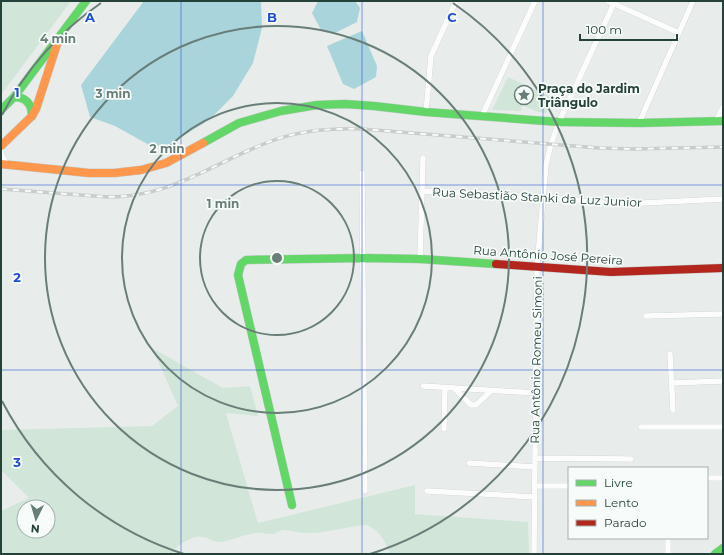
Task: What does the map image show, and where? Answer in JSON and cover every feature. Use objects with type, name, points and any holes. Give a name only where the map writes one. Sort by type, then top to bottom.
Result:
[{"type":"street","points":[[1,110],[14,97],[86,1]]},
{"type":"street","points":[[426,112],[431,56],[456,1]]},
{"type":"street","points":[[482,116],[536,1]]},
{"type":"street","points":[[638,123],[693,1]]},
{"type":"street","points":[[613,2],[678,33]]},
{"type":"street","name":"Rua Antônio Romeu Simoni","points":[[534,554],[537,266],[546,165],[551,144],[559,122],[613,2]]},
{"type":"street","points":[[1,146],[32,116],[43,92],[57,47],[58,39]]},
{"type":"street","points":[[14,97],[20,97],[29,102],[32,109],[32,116]]},
{"type":"street","points":[[1,150],[4,164],[89,173],[114,173],[141,170],[166,163],[239,124],[281,111],[316,105],[345,104],[374,106],[426,112],[559,122],[638,123],[720,121],[723,107]]},
{"type":"street","points":[[420,259],[423,158]]},
{"type":"street","points":[[362,173],[364,258],[365,492]]},
{"type":"street","name":"Rua Sebastião Stanki da Luz Junior","points":[[423,191],[632,203],[723,199]]},
{"type":"street","name":"Rua Antônio José Pereira","points":[[292,505],[238,275],[239,267],[242,262],[246,260],[364,258],[420,259],[611,272],[723,268]]},
{"type":"street","points":[[646,316],[723,314]]},
{"type":"street","points":[[670,354],[673,410]]},
{"type":"street","points":[[672,383],[723,381]]},
{"type":"street","points":[[423,386],[536,393]]},
{"type":"street","points":[[444,428],[445,388]]},
{"type":"street","points":[[454,388],[471,405],[474,406],[491,391]]},
{"type":"street","points":[[641,427],[723,427]]},
{"type":"street","points":[[535,458],[631,459]]},
{"type":"street","points":[[468,463],[535,467]]},
{"type":"street","points":[[708,478],[723,478]]},
{"type":"street","points":[[535,486],[568,486]]},
{"type":"street","points":[[427,490],[535,497]]},
{"type":"street","points":[[668,539],[668,554]]},
{"type":"street","points":[[715,554],[723,548]]},
{"type":"green space","points":[[1,1],[71,1],[1,95]]},
{"type":"green space","name":"Praça do Jardim Triângulo","points":[[508,77],[553,98],[546,113],[538,112],[522,105],[521,111],[492,110]]},
{"type":"green space","points":[[152,348],[223,388],[250,386],[258,416],[226,413],[258,523],[415,485],[415,514],[528,522],[529,554],[390,554],[382,537],[367,525],[312,533],[283,530],[271,534],[258,533],[222,542],[204,537],[196,537],[182,543],[172,554],[1,554],[1,511],[16,504],[16,539],[56,539],[56,499],[27,499],[29,498],[1,470],[1,430],[152,426],[178,406]]},
{"type":"water","points":[[144,1],[261,1],[262,28],[253,63],[233,96],[209,120],[168,145],[151,146],[115,126],[90,117],[81,85]]},
{"type":"water","points":[[318,1],[355,1],[360,8],[357,22],[335,33],[321,30],[312,13]]},
{"type":"water","points":[[362,31],[377,66],[376,77],[354,89],[343,84],[327,46]]},
{"type":"railway","points":[[1,189],[108,197],[130,196],[168,187],[186,180],[271,141],[297,134],[335,129],[362,129],[599,148],[634,149],[723,147]]},
{"type":"traffic: fast","points":[[1,110],[14,97],[86,1]]},
{"type":"traffic: fast","points":[[14,97],[22,98],[28,102],[31,108],[32,116]]},
{"type":"traffic: fast","points":[[203,143],[239,123],[281,111],[317,105],[345,104],[374,106],[426,112],[559,122],[639,123],[723,121]]},
{"type":"traffic: fast","points":[[292,505],[238,275],[241,264],[246,260],[364,258],[420,259],[496,264]]},
{"type":"traffic: fast","points":[[715,554],[723,548]]},
{"type":"traffic: slow","points":[[1,146],[32,116],[36,109],[58,41]]},
{"type":"traffic: slow","points":[[1,164],[89,173],[114,173],[141,170],[166,163],[203,143]]},
{"type":"traffic: jam","points":[[496,264],[611,272],[723,268]]},
{"type":"place","name":"Praça do Jardim Triângulo","points":[[524,95]]}]
